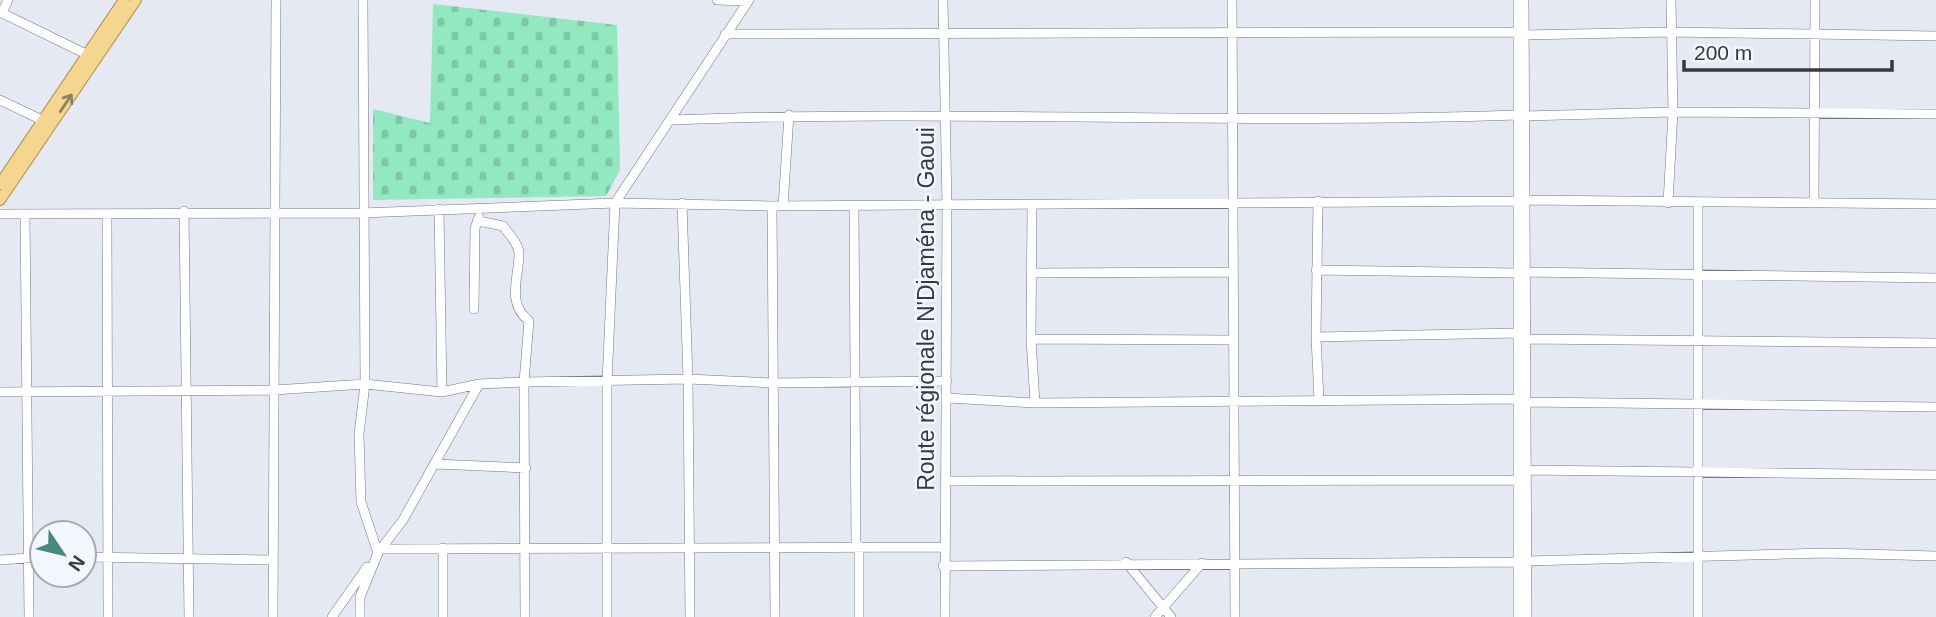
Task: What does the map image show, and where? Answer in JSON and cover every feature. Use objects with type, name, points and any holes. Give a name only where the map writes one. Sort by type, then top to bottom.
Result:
[{"type":"main road","points":[[0,184],[124,0]]},
{"type":"main road","points":[[0,200],[136,0]]},
{"type":"street","points":[[8,0],[1,12],[86,54]]},
{"type":"street","points":[[273,617],[271,560],[276,0]]},
{"type":"street","points":[[360,617],[360,597],[379,551],[361,502],[359,434],[365,384],[362,214],[363,0]]},
{"type":"street","points":[[717,0],[748,1]]},
{"type":"street","name":"Route régionale N'Djaména - Gaoui","points":[[943,0],[947,204],[947,398],[943,566],[945,617]]},
{"type":"street","points":[[1232,0],[1232,402],[1236,617]]},
{"type":"street","points":[[1518,0],[1522,272],[1522,400],[1518,480],[1527,617]]},
{"type":"street","points":[[1520,34],[1524,0]]},
{"type":"street","points":[[1668,203],[1673,112],[1671,0]]},
{"type":"street","points":[[1814,202],[1815,0]]},
{"type":"street","points":[[607,617],[607,382],[615,203],[748,1]]},
{"type":"street","points":[[725,34],[1670,32],[1936,36]]},
{"type":"street","points":[[0,100],[42,120]]},
{"type":"street","points":[[672,120],[789,115],[1233,118],[1673,112],[1936,114]]},
{"type":"street","points":[[775,617],[772,383],[778,206],[789,115]]},
{"type":"street","points":[[0,214],[362,214],[478,206],[615,203],[778,206],[1318,201],[1936,204]]},
{"type":"street","points":[[1318,201],[1316,337],[1319,400]]},
{"type":"street","points":[[1698,617],[1699,202]]},
{"type":"street","points":[[682,204],[688,379],[690,617]]},
{"type":"street","points":[[1032,204],[1031,340],[1035,403]]},
{"type":"street","points":[[474,309],[475,228],[479,221],[478,206]]},
{"type":"street","points":[[854,206],[859,617]]},
{"type":"street","points":[[439,209],[442,392]]},
{"type":"street","points":[[184,212],[189,617]]},
{"type":"street","points":[[0,560],[28,557],[25,214]]},
{"type":"street","points":[[107,215],[108,617]]},
{"type":"street","points":[[479,221],[503,226],[517,245],[519,253],[513,284],[524,317],[528,321],[524,382],[525,617]]},
{"type":"street","points":[[1316,270],[1936,278]]},
{"type":"street","points":[[1032,273],[1233,272]]},
{"type":"street","points":[[1316,337],[1522,336],[1936,343]]},
{"type":"street","points":[[1031,340],[1233,340]]},
{"type":"street","points":[[0,391],[274,390],[365,384],[442,392],[478,384],[524,382],[688,379],[772,383],[947,381]]},
{"type":"street","points":[[332,617],[403,520],[478,384]]},
{"type":"street","points":[[947,398],[1035,403],[1522,400],[1936,407]]},
{"type":"street","points":[[1518,617],[1527,470],[1522,400]]},
{"type":"street","points":[[435,464],[526,468]]},
{"type":"street","points":[[1527,470],[1936,475]]},
{"type":"street","points":[[945,481],[1518,480]]},
{"type":"street","points":[[379,551],[443,548],[607,550],[945,547]]},
{"type":"street","points":[[443,548],[443,617]]},
{"type":"street","points":[[943,566],[1126,562],[1235,565],[1522,561],[1825,553],[1936,555]]},
{"type":"street","points":[[98,557],[271,560]]},
{"type":"street","points":[[1126,562],[1171,617]]},
{"type":"street","points":[[1155,617],[1202,563]]},
{"type":"street","points":[[29,589],[29,617]]},
{"type":"green space","points":[[433,4],[617,25],[620,170],[606,196],[373,200],[373,109],[430,123]]}]
